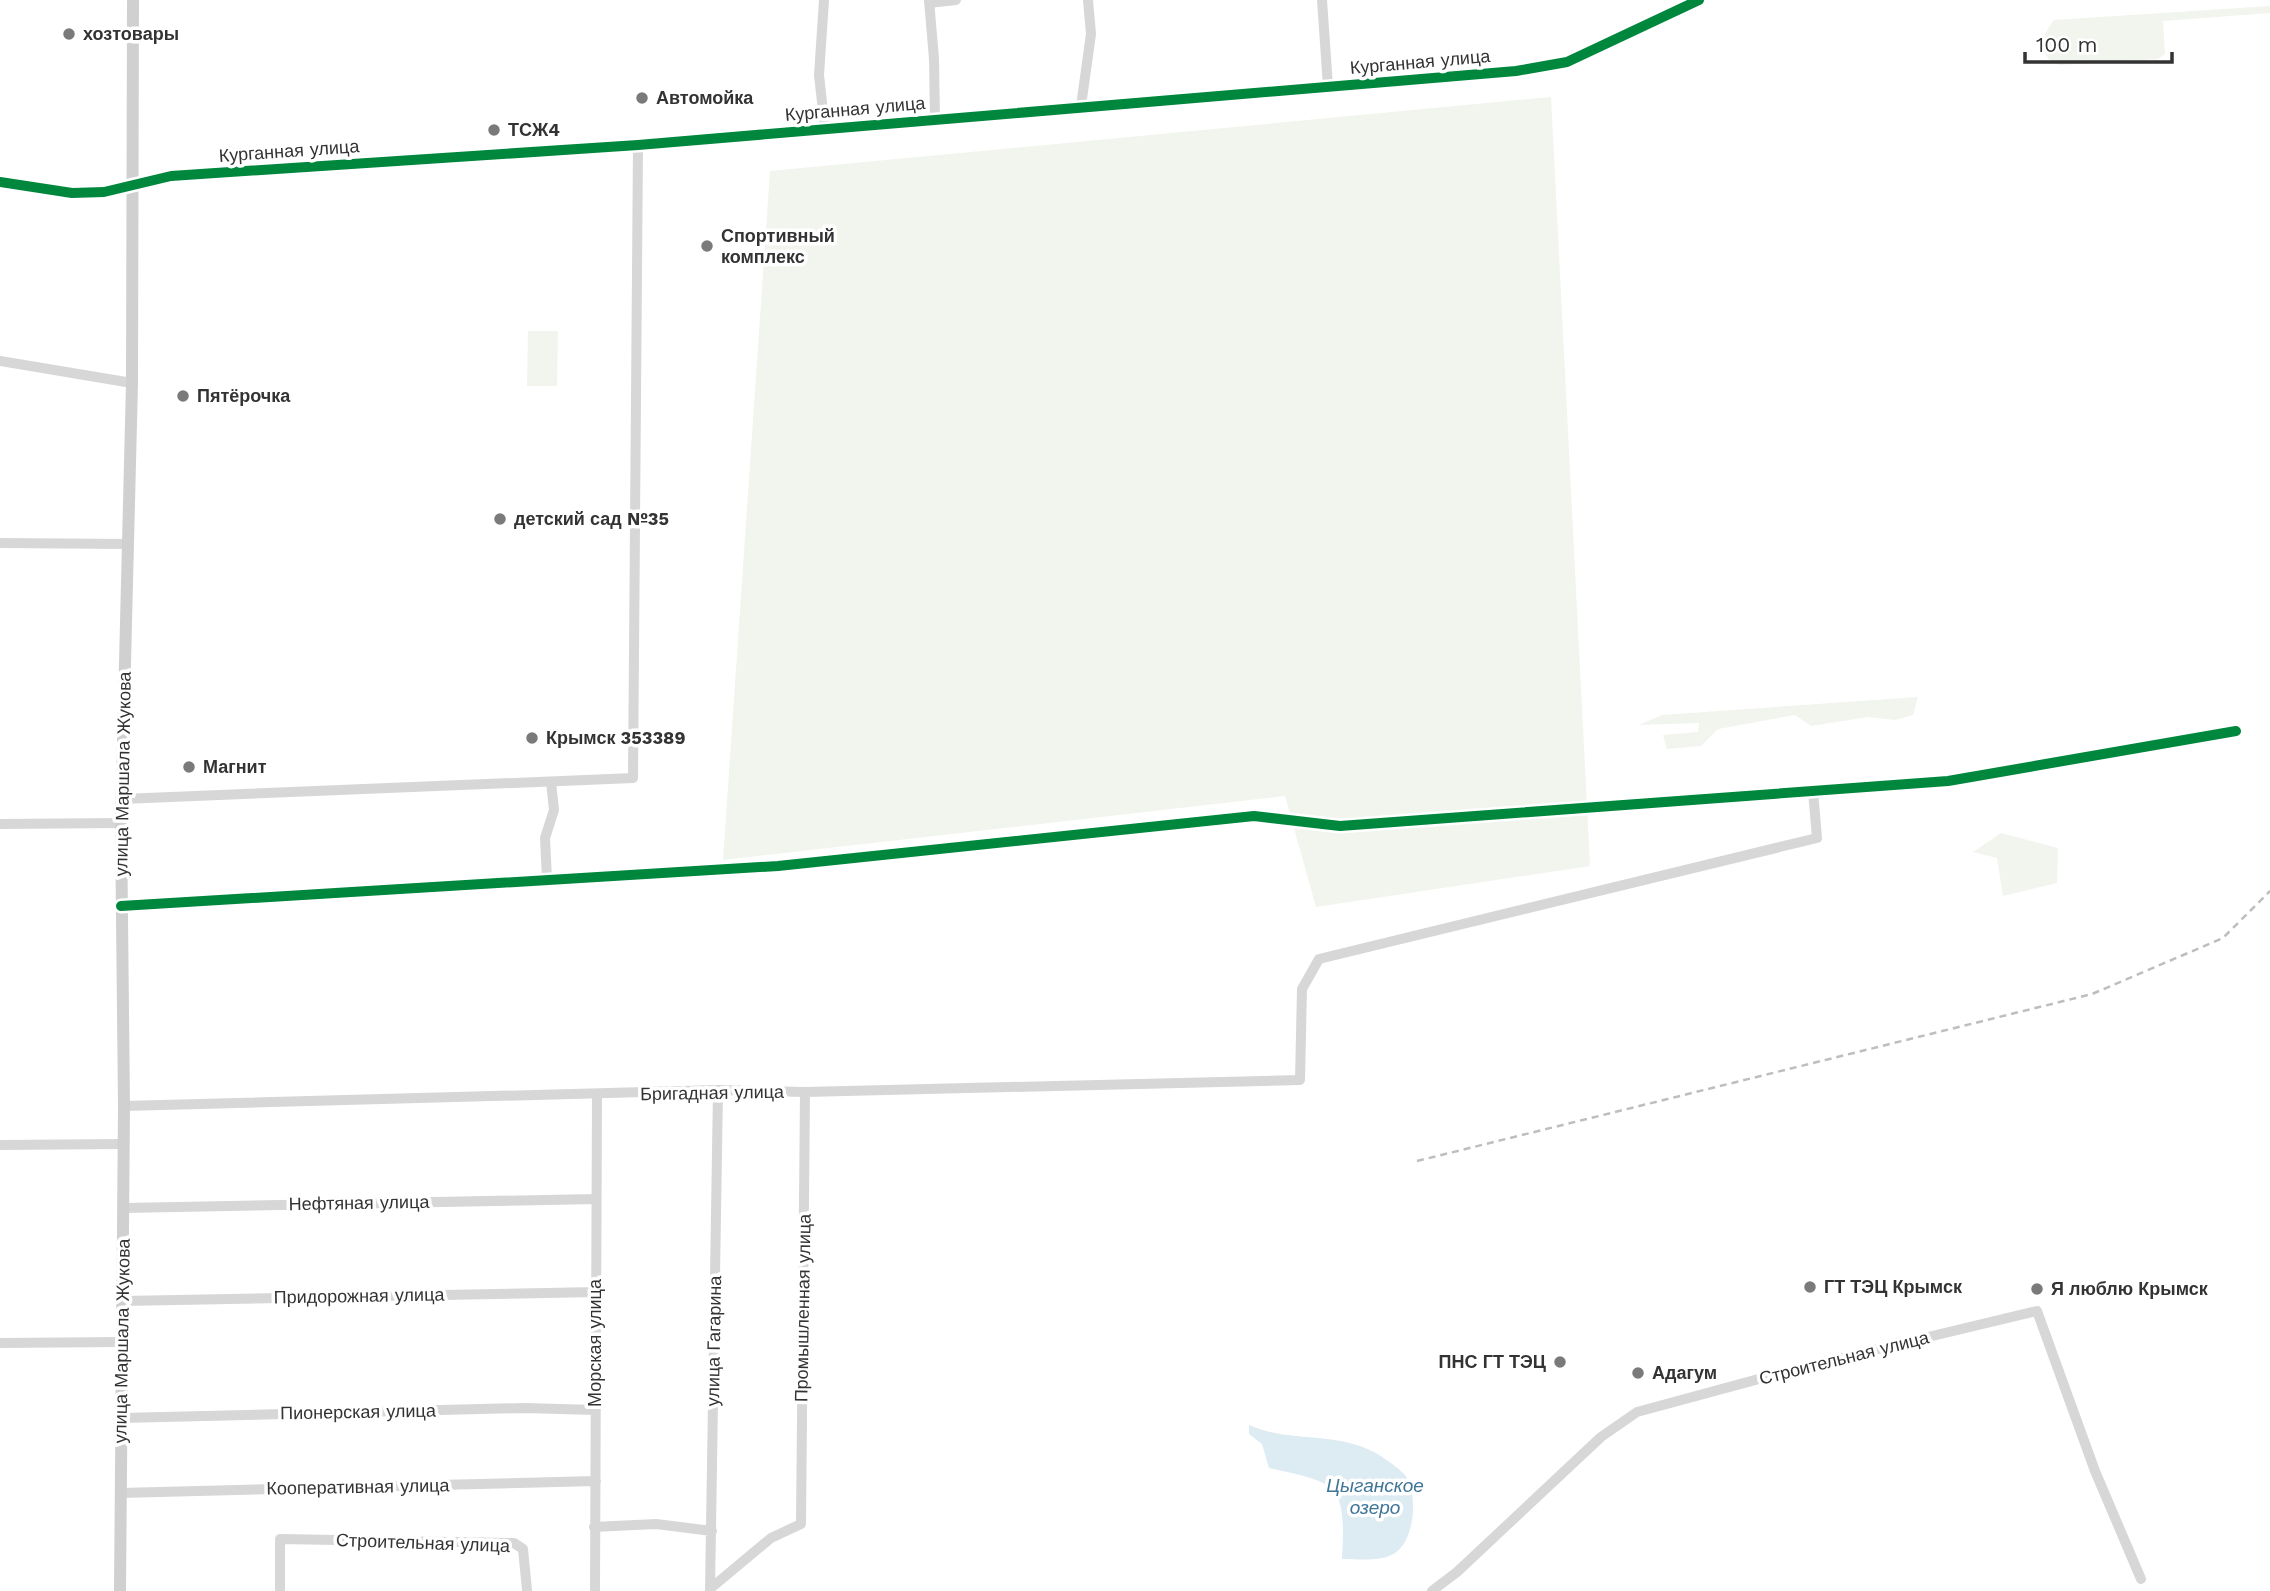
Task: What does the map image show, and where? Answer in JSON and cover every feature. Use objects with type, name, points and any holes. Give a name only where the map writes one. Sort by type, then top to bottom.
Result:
[{"type":"main road","name":"улица Маршала Жукова","points":[[120,1591],[124,1208],[121,823],[132,383],[133,0]]},
{"type":"street","points":[[824,0],[819,75],[825,129]]},
{"type":"street","points":[[935,120],[929,1],[956,0]]},
{"type":"street","points":[[1081,106],[1091,34],[1088,0]]},
{"type":"street","points":[[1322,0],[1328,87]]},
{"type":"street","name":"Курганная улица","points":[[0,183],[72,193],[104,192],[171,176],[638,145],[1516,71],[1567,62],[1699,0]]},
{"type":"street","points":[[122,799],[633,778],[638,145]]},
{"type":"street","points":[[0,361],[132,383]]},
{"type":"street","points":[[0,542],[128,544]]},
{"type":"street","points":[[121,906],[778,866],[1254,816],[1340,826],[1948,780],[2236,732]]},
{"type":"street","points":[[547,880],[545,838],[554,810],[551,782]]},
{"type":"street","name":"Бригадная улица","points":[[124,1106],[718,1090],[805,1092],[1300,1080],[1302,989],[1319,959],[1817,838],[1813,791]]},
{"type":"street","points":[[0,824],[121,823]]},
{"type":"street","name":"улица Гагарина","points":[[710,1589],[718,1090]]},
{"type":"street","name":"Промышленная улица","points":[[710,1589],[771,1538],[801,1524],[805,1092]]},
{"type":"street","name":"Морская улица","points":[[595,1591],[597,1095]]},
{"type":"street","points":[[0,1145],[124,1144]]},
{"type":"street","name":"Нефтяная улица","points":[[124,1208],[595,1199]]},
{"type":"street","name":"Придорожная улица","points":[[123,1301],[596,1292]]},
{"type":"street","name":"Строительная улица","points":[[1432,1591],[1457,1572],[1601,1437],[1637,1412],[1803,1367],[2036,1311],[2095,1471],[2141,1579]]},
{"type":"street","points":[[0,1343],[122,1342]]},
{"type":"street","name":"Пионерская улица","points":[[122,1418],[525,1408],[595,1410]]},
{"type":"street","name":"Кооперативная улица","points":[[120,1493],[596,1481]]},
{"type":"street","points":[[594,1527],[656,1524],[712,1531]]},
{"type":"street","name":"Строительная улица","points":[[280,1591],[280,1539],[514,1543],[523,1549],[527,1590]]},
{"type":"shaded area","points":[[2270,6],[2270,13],[2163,21],[2165,54],[2158,59],[2060,65],[2052,63],[2044,47],[2045,36],[2054,20]]},
{"type":"shaded area","points":[[1551,97],[1590,866],[1316,907],[1285,796],[723,860],[770,171]]},
{"type":"shaded area","points":[[528,331],[558,331],[557,386],[527,386]]},
{"type":"shaded area","points":[[1918,697],[1913,715],[1895,720],[1868,717],[1811,726],[1795,715],[1718,729],[1701,746],[1667,749],[1663,735],[1698,732],[1699,723],[1639,725],[1662,715]]},
{"type":"shaded area","points":[[2001,833],[2058,848],[2057,883],[2003,896],[1997,858],[1973,852]]},
{"type":"water","name":"Цыганское озеро","points":[[1249,1425],[1280,1434],[1343,1441],[1378,1454],[1398,1468],[1409,1482],[1413,1503],[1411,1527],[1402,1547],[1383,1558],[1342,1559],[1342,1516],[1334,1491],[1311,1478],[1269,1468],[1262,1444],[1249,1434]]},
{"type":"railway","points":[[1417,1161],[2092,994],[2223,938],[2270,891]]},
{"type":"cycle path","points":[[0,182],[72,193],[104,192],[171,176],[638,145],[1516,71],[1567,62],[1699,0]]},
{"type":"cycle path","points":[[121,906],[778,866],[1254,816],[1340,826],[1948,781],[2236,731]]},
{"type":"place","name":"хозтовары","points":[[69,34]]},
{"type":"place","name":"Автомойка","points":[[642,98]]},
{"type":"place","name":"ТСЖ4","points":[[494,130]]},
{"type":"place","name":"Спортивный комплекс","points":[[707,246]]},
{"type":"place","name":"Пятёрочка","points":[[183,396]]},
{"type":"place","name":"детский сад №35","points":[[500,519]]},
{"type":"place","name":"Крымск 353389","points":[[532,738]]},
{"type":"place","name":"Магнит","points":[[189,767]]},
{"type":"place","name":"ГТ ТЭЦ Крымск","points":[[1810,1287]]},
{"type":"place","name":"Я люблю Крымск","points":[[2037,1289]]},
{"type":"place","name":"ПНС ГТ ТЭЦ","points":[[1560,1362]]},
{"type":"place","name":"Адагум","points":[[1638,1373]]}]
